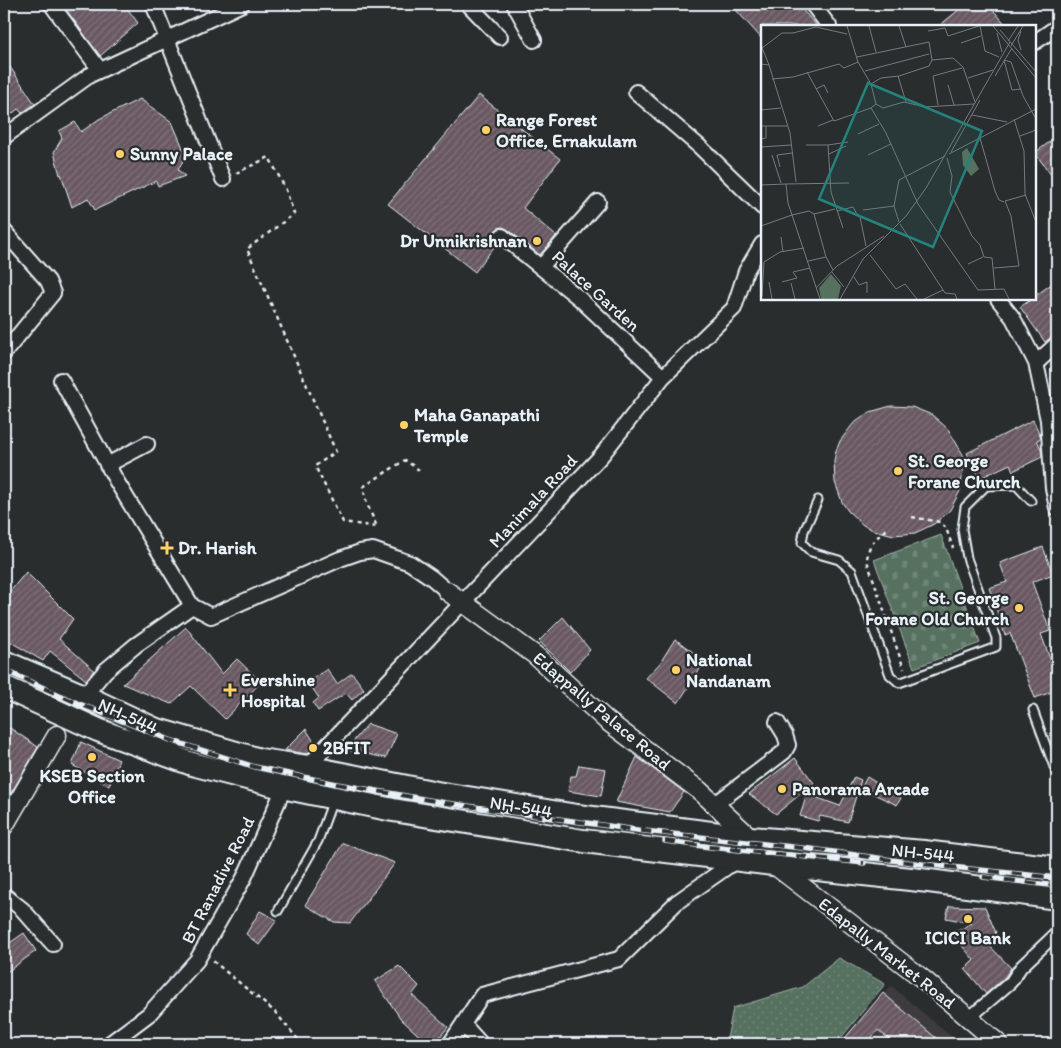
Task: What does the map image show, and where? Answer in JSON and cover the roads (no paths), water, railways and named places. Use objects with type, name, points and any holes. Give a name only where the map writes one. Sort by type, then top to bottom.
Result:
[{"type":"main road","name":"NH-544","points":[[4,662],[84,696],[154,729],[260,760],[307,767],[437,793],[577,816],[752,838],[924,852],[1049,867]]},
{"type":"main road","name":"NH-544","points":[[4,687],[64,727],[98,730],[192,764],[284,788],[393,810],[584,841],[929,881],[1048,897]]},
{"type":"main road","points":[[781,865],[788,841]]},
{"type":"main road","points":[[1048,897],[1049,867]]},
{"type":"street","points":[[51,4],[100,70]]},
{"type":"street","points":[[153,4],[223,179]]},
{"type":"street","points":[[4,138],[90,75],[242,4]]},
{"type":"street","points":[[468,4],[500,37]]},
{"type":"street","points":[[514,4],[534,40]]},
{"type":"street","points":[[812,4],[828,25]]},
{"type":"street","points":[[1036,41],[1057,26]]},
{"type":"street","points":[[636,92],[700,147],[761,205]]},
{"type":"street","points":[[541,267],[598,202]]},
{"type":"street","points":[[4,231],[48,281],[53,293],[4,353]]},
{"type":"street","name":"Palace Garden","points":[[502,236],[579,298],[663,377]]},
{"type":"street","name":"Manimala Road","points":[[307,767],[601,456],[663,377],[734,308],[746,270],[761,246]]},
{"type":"street","points":[[999,300],[1013,318],[1036,363],[1048,420],[1053,488],[1057,508]]},
{"type":"street","points":[[1036,363],[1057,344]]},
{"type":"street","points":[[61,380],[107,465],[192,606],[211,616],[340,559],[373,550],[410,563],[432,578],[447,592]]},
{"type":"street","points":[[107,465],[147,444]]},
{"type":"street","name":"Edappally Palace Road","points":[[447,592],[535,656],[606,720],[700,791],[752,838]]},
{"type":"street","points":[[84,696],[114,664],[136,645],[192,606]]},
{"type":"street","points":[[714,805],[784,752],[788,745],[785,735],[777,722]]},
{"type":"street","points":[[4,826],[64,727]]},
{"type":"street","name":"BT Ranadive Road","points":[[109,1044],[149,1014],[198,960],[244,878],[284,788],[307,767]]},
{"type":"street","points":[[450,1044],[482,995],[619,959],[677,902],[738,859]]},
{"type":"street","name":"Edapally Market Road","points":[[781,865],[924,979],[999,1044]]},
{"type":"street","points":[[4,895],[22,909],[53,944]]},
{"type":"street","points":[[969,1018],[1012,982],[1021,967],[1057,933]]},
{"type":"street","points":[[463,1024],[481,1044]]},
{"type":"lane","points":[[818,500],[804,531],[802,543],[811,552],[839,560],[852,571],[890,675],[899,684],[996,648],[996,638],[967,558],[962,529],[966,507],[986,486],[1002,484],[1016,484],[1031,501]]},
{"type":"lane","points":[[1033,710],[1057,775]]},
{"type":"lane","points":[[278,911],[318,841],[334,798]]},
{"type":"railway","points":[[4,670],[77,703],[170,740],[255,767],[337,784],[446,803],[644,831],[1057,878]]},
{"type":"railway","points":[[665,841],[864,863]]},
{"type":"railway","points":[[983,877],[1057,886]]},
{"type":"place","name":"Range Forest Office, Ernakulam","points":[[486,130]]},
{"type":"place","name":"Sunny Palace","points":[[120,154]]},
{"type":"place","name":"Dr Unnikrishnan","points":[[537,241]]},
{"type":"place","name":"Maha Ganapathi Temple","points":[[404,425]]},
{"type":"place","name":"St. George Forane Church","points":[[898,471]]},
{"type":"place","name":"Dr. Harish","points":[[167,548]]},
{"type":"place","name":"St. George Forane Old Church","points":[[1019,608]]},
{"type":"place","name":"National Nandanam","points":[[676,670]]},
{"type":"place","name":"Evershine Hospital","points":[[230,690]]},
{"type":"place","name":"2BFIT","points":[[313,748]]},
{"type":"place","name":"KSEB Section Office","points":[[92,757]]},
{"type":"place","name":"Panorama Arcade","points":[[782,789]]},
{"type":"place","name":"ICICI Bank","points":[[968,919]]}]
